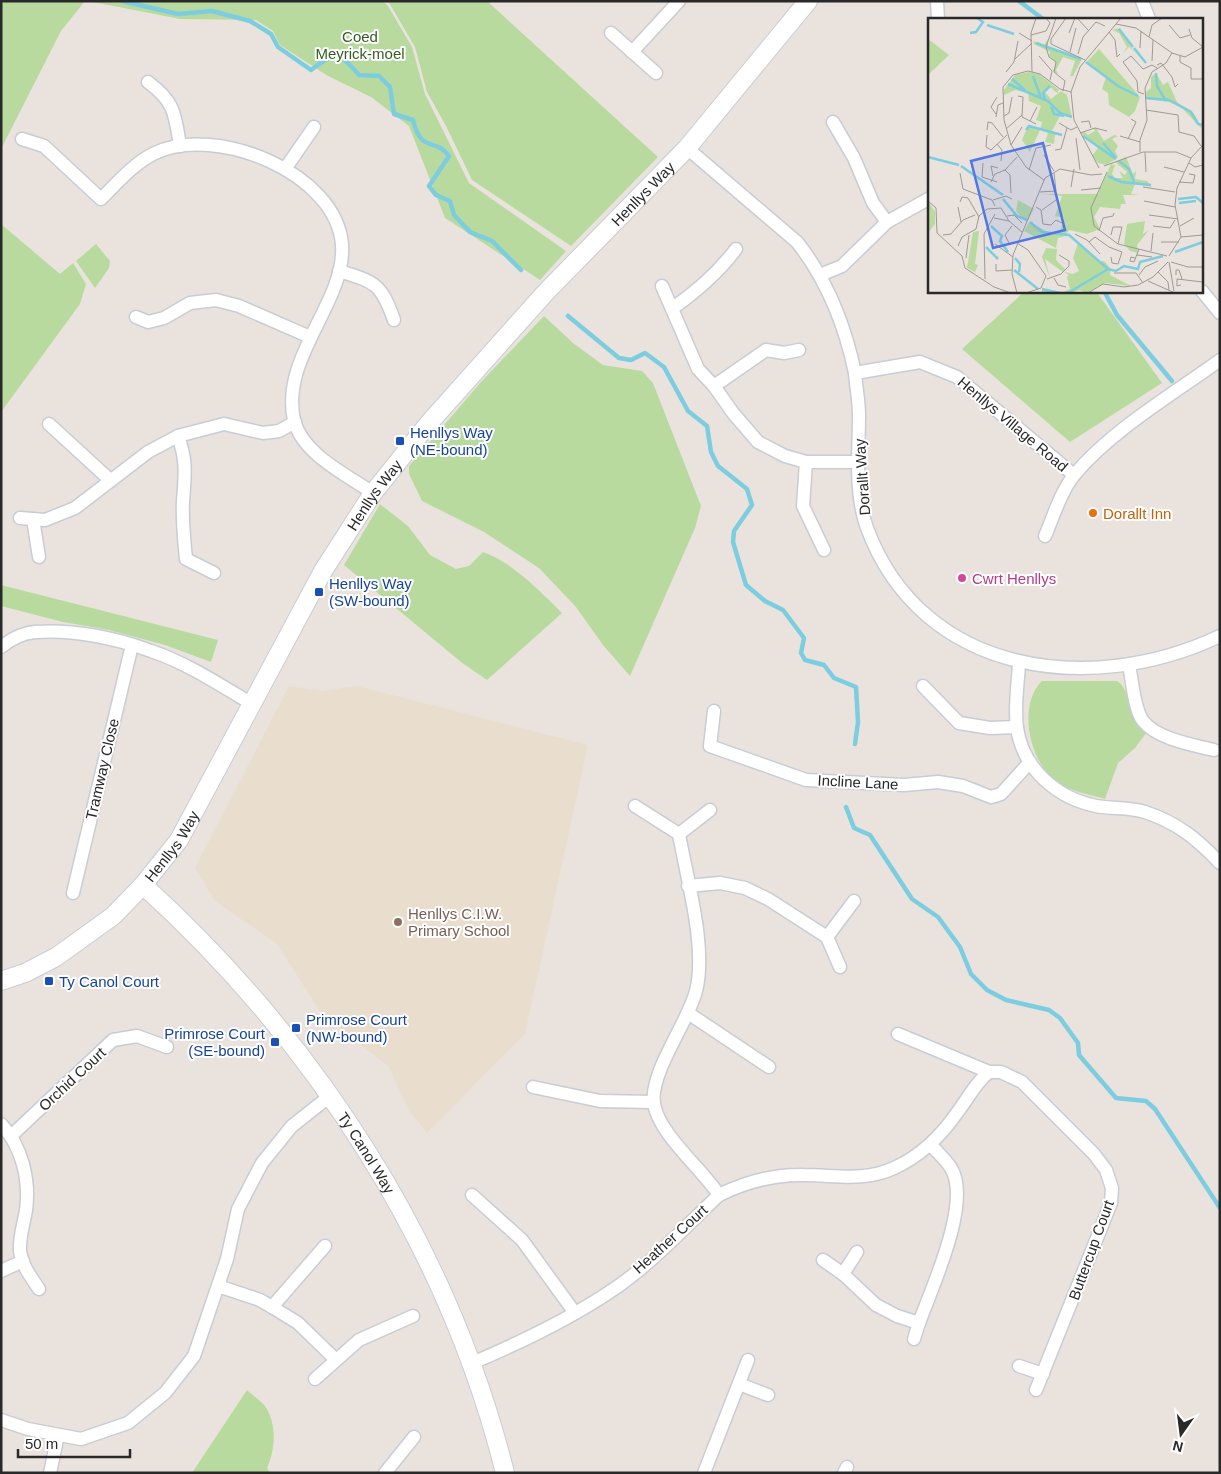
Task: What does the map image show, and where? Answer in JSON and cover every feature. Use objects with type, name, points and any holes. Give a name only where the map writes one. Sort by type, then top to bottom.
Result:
[{"type":"street","points":[[632,52],[679,1]]},
{"type":"street","name":"Henllys Way","points":[[1,981],[25,973],[56,957],[112,916],[143,885],[179,840],[323,571],[373,493],[429,423],[546,292],[686,148],[808,1]]},
{"type":"street","points":[[937,1],[938,18]]},
{"type":"street","points":[[1142,1],[1149,18]]},
{"type":"street","points":[[611,33],[656,74]]},
{"type":"street","points":[[148,82],[166,95],[174,112],[180,146]]},
{"type":"street","points":[[832,122],[854,158],[873,203],[887,222]]},
{"type":"street","points":[[285,169],[314,127]]},
{"type":"street","points":[[22,139],[44,146],[100,199],[137,164],[156,152],[180,146],[200,144],[227,146],[257,154],[285,169],[321,196],[333,215],[342,244],[339,271],[310,337],[293,383],[292,403],[294,422],[304,440],[315,453],[373,493]]},
{"type":"street","points":[[686,148],[797,242],[820,275],[834,304],[849,344],[855,373]]},
{"type":"street","points":[[820,275],[842,266],[887,222],[928,199]]},
{"type":"street","points":[[673,308],[717,272],[736,249]]},
{"type":"street","points":[[339,271],[372,281],[386,298],[394,320]]},
{"type":"street","points":[[662,286],[673,308],[687,348],[698,369],[714,386],[733,413],[758,442],[785,456],[806,462],[859,462]]},
{"type":"street","points":[[1203,292],[1220,313]]},
{"type":"street","points":[[136,317],[148,322],[164,318],[190,303],[216,300],[239,306],[310,337]]},
{"type":"street","points":[[714,386],[766,350],[784,353],[799,350]]},
{"type":"street","points":[[1045,536],[1062,496],[1074,475],[1102,445],[1220,360]]},
{"type":"street","name":"Henllys Village Road","points":[[855,373],[920,362],[940,368],[957,377],[1074,475]]},
{"type":"street","name":"Dorallt Way","points":[[855,373],[859,412],[859,462],[866,526],[896,583],[922,610],[955,636],[986,651],[1019,663],[1062,668],[1129,665],[1160,659],[1220,636]]},
{"type":"street","points":[[39,558],[26,519],[46,520],[75,508],[148,452],[178,436],[224,424],[263,432],[279,430],[294,422]]},
{"type":"street","points":[[49,424],[110,480]]},
{"type":"street","points":[[178,436],[185,454],[187,475],[183,521],[186,559],[214,573]]},
{"type":"street","points":[[806,462],[803,506],[824,550]]},
{"type":"street","points":[[1,647],[13,638],[34,632],[82,634],[132,645],[152,651],[184,666],[252,704]]},
{"type":"street","name":"Tramway Close","points":[[73,893],[132,645]]},
{"type":"street","points":[[1019,663],[1017,728],[1023,750],[1045,782],[1061,794],[1095,806],[1144,812],[1196,838],[1220,863]]},
{"type":"street","points":[[1129,665],[1135,699],[1143,721],[1163,735],[1188,744],[1214,750]]},
{"type":"street","points":[[923,686],[959,723],[990,728],[1017,728]]},
{"type":"street","name":"Incline Lane","points":[[714,711],[710,746],[806,780],[904,785],[938,782],[963,786],[991,797],[1001,794],[1030,762]]},
{"type":"street","points":[[635,806],[679,834],[710,810]]},
{"type":"street","name":"Heather Court","points":[[472,1362],[522,1342],[575,1313],[618,1286],[719,1195],[706,1176],[669,1136],[659,1120],[654,1102],[658,1078],[688,1014],[696,991],[700,967],[699,946],[679,834]]},
{"type":"street","points":[[688,886],[720,883],[745,888],[768,899],[827,937],[840,967]]},
{"type":"street","name":"Ty Canol Way","points":[[143,885],[185,923],[232,971],[290,1042],[371,1156],[427,1257],[450,1305],[472,1362],[494,1429],[505,1473]]},
{"type":"street","points":[[827,937],[854,900]]},
{"type":"street","points":[[688,1014],[769,1067]]},
{"type":"street","name":"Buttercup Court","points":[[898,1034],[990,1072],[1001,1072],[1022,1082],[1106,1170],[1112,1188],[1111,1204],[1036,1390]]},
{"type":"street","name":"Orchid Court","points":[[12,1135],[113,1040],[137,1036],[167,1047]]},
{"type":"street","points":[[719,1195],[744,1183],[772,1178],[803,1175],[848,1178],[874,1176],[895,1168],[930,1145],[958,1112],[981,1078],[990,1072]]},
{"type":"street","points":[[533,1087],[600,1101],[654,1102]]},
{"type":"street","points":[[1,1420],[28,1430],[81,1439],[128,1423],[165,1393],[194,1356],[228,1259],[238,1209],[262,1163],[292,1126],[330,1096]]},
{"type":"street","points":[[1,1124],[12,1135],[26,1175],[26,1209],[20,1251],[23,1261],[39,1289]]},
{"type":"street","points":[[914,1339],[952,1230],[957,1209],[958,1188],[952,1169],[930,1145]]},
{"type":"street","points":[[472,1195],[522,1240],[575,1313]]},
{"type":"street","points":[[272,1307],[326,1246]]},
{"type":"street","points":[[844,1274],[857,1252]]},
{"type":"street","points":[[823,1260],[844,1274],[876,1305],[897,1316],[919,1323]]},
{"type":"street","points":[[1,1271],[23,1261]]},
{"type":"street","points":[[218,1286],[260,1300],[298,1323],[336,1360]]},
{"type":"street","points":[[315,1379],[359,1340],[413,1316]]},
{"type":"street","points":[[704,1473],[748,1360]]},
{"type":"street","points":[[1019,1366],[1043,1374]]},
{"type":"street","points":[[739,1384],[768,1395]]},
{"type":"street","points":[[50,1473],[58,1435]]},
{"type":"street","points":[[385,1473],[414,1437]]},
{"type":"shaded area","name":"Henllys C.I.W. Primary School","points":[[289,686],[321,691],[357,686],[588,745],[525,1034],[427,1133],[409,1111],[388,1066],[321,1013],[277,944],[215,901],[195,868]]},
{"type":"green space","points":[[1,1],[85,1],[61,31],[1,149]]},
{"type":"green space","name":"Coed Meyrick-moel","points":[[88,1],[383,1],[388,6],[412,47],[425,94],[469,183],[566,251],[540,280],[445,218],[409,126],[371,97],[328,76],[280,45],[273,31],[256,20],[180,19]]},
{"type":"green space","points":[[388,1],[487,1],[658,157],[571,246],[472,180],[427,92],[415,47]]},
{"type":"green space","points":[[1,224],[60,274],[73,263],[86,284],[80,304],[1,412]]},
{"type":"green space","points":[[96,244],[110,261],[109,268],[95,288],[76,261]]},
{"type":"green space","points":[[1024,292],[1097,292],[1162,383],[1070,442],[962,349]]},
{"type":"green space","points":[[544,316],[573,343],[603,365],[642,371],[653,383],[701,506],[695,528],[630,676],[603,645],[576,607],[539,568],[484,532],[422,501],[409,474],[409,466],[481,382]]},
{"type":"green space","points":[[380,504],[408,526],[430,555],[456,569],[469,566],[483,552],[515,570],[562,613],[487,680],[461,662],[344,565]]},
{"type":"green space","points":[[1,585],[218,640],[211,662],[165,645],[109,630],[63,622],[1,606]]},
{"type":"green space","points":[[1042,681],[1117,681],[1122,685],[1147,732],[1135,748],[1118,763],[1105,799],[1061,785],[1041,765],[1030,736],[1028,720],[1034,692]]},
{"type":"green space","points":[[247,1390],[265,1406],[270,1416],[274,1439],[272,1454],[267,1468],[270,1473],[192,1473]]},
{"type":"waterway","points":[[122,1],[178,14],[212,11],[250,21],[271,34],[278,47],[311,70],[326,60],[337,57],[347,62],[359,75],[379,76],[390,87],[394,114],[413,120],[420,138],[444,150],[449,156],[429,186],[436,195],[450,201],[454,215],[470,232],[492,241],[521,270]]},
{"type":"waterway","points":[[1019,1],[1042,18]]},
{"type":"waterway","points":[[1105,292],[1117,315],[1172,381]]},
{"type":"waterway","points":[[568,316],[619,358],[631,360],[645,353],[664,367],[688,411],[707,426],[711,452],[718,466],[747,489],[752,505],[734,531],[733,542],[746,585],[765,601],[783,610],[804,638],[801,653],[805,660],[824,665],[834,678],[856,687],[858,722],[855,744]]},
{"type":"waterway","points":[[846,807],[854,828],[870,835],[912,899],[938,917],[960,947],[971,974],[987,990],[1006,1000],[1049,1010],[1060,1018],[1078,1043],[1079,1055],[1116,1098],[1146,1101],[1155,1109],[1220,1208]]},
{"type":"place","name":"Henllys Way (NE-bound)","points":[[400,441]]},
{"type":"place","name":"Dorallt Inn","points":[[1093,513]]},
{"type":"place","name":"Cwrt Henllys","points":[[962,578]]},
{"type":"place","name":"Henllys Way (SW-bound)","points":[[319,592]]},
{"type":"place","name":"Henllys C.I.W. Primary School","points":[[398,922]]},
{"type":"place","name":"Ty Canol Court","points":[[49,981]]},
{"type":"place","name":"Primrose Court (NW-bound)","points":[[296,1028]]},
{"type":"place","name":"Primrose Court (SE-bound)","points":[[275,1042]]}]
